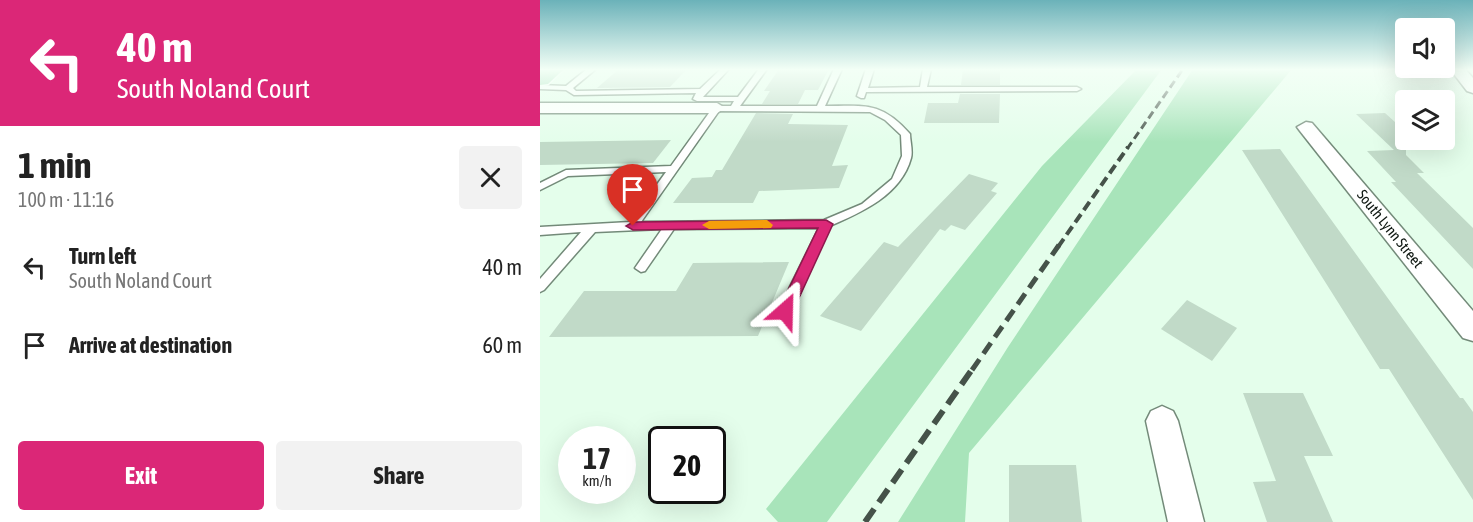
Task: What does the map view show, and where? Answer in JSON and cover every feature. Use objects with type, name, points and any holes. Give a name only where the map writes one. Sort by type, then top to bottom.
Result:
[{"type":"street","points":[[540,108],[656,108],[696,99],[725,108]]},
{"type":"street","name":"South Lynn Street","points":[[1306,127],[1473,330]]},
{"type":"street","points":[[1162,421],[1186,522]]},
{"type":"lane","points":[[656,108],[671,93]]},
{"type":"lane","points":[[677,93],[696,99],[740,99]]},
{"type":"lane","points":[[696,99],[701,93]]},
{"type":"lane","points":[[633,226],[673,169],[725,108],[740,99],[744,93]]},
{"type":"lane","points":[[820,108],[827,93]]},
{"type":"lane","points":[[857,108],[862,93]]},
{"type":"lane","points":[[540,231],[671,225],[826,224],[866,206],[896,180],[907,156],[905,134],[888,118],[872,109],[725,108]]},
{"type":"lane","points":[[540,187],[566,173],[673,169]]},
{"type":"lane","points":[[785,311],[826,224]]},
{"type":"lane","points":[[641,268],[671,225]]},
{"type":"lane","points":[[540,287],[590,230]]},
{"type":"green space","points":[[1113,93],[1144,93],[827,522],[778,522],[766,509],[1042,166]]},
{"type":"green space","points":[[1177,93],[1272,93],[969,453],[965,522],[898,522],[1008,347]]},
{"type":"building","points":[[769,93],[803,93],[798,104],[762,104]]},
{"type":"building","points":[[960,94],[1000,94],[999,123],[924,123],[928,103],[958,103]]},
{"type":"building","points":[[756,113],[793,114],[788,124],[848,125],[832,166],[848,165],[839,188],[759,191],[753,203],[673,203],[692,178],[712,177],[716,170],[722,170]]},
{"type":"building","points":[[1385,113],[1395,122],[1395,150],[1406,150],[1406,155],[1424,173],[1417,173],[1473,228],[1473,269],[1391,182],[1396,182],[1367,151],[1394,150],[1356,114]]},
{"type":"building","points":[[671,140],[653,163],[540,165],[540,142]]},
{"type":"building","points":[[1280,149],[1460,398],[1463,398],[1473,412],[1473,500],[1389,369],[1380,369],[1242,150]]},
{"type":"building","points":[[969,174],[998,183],[991,191],[997,193],[965,230],[951,225],[945,231],[940,229],[861,331],[820,316],[884,242],[898,247]]},
{"type":"building","points":[[789,262],[758,336],[549,337],[584,291],[676,291],[693,263]]},
{"type":"building","points":[[1187,300],[1237,328],[1212,361],[1161,329]]},
{"type":"building","points":[[1243,393],[1303,393],[1333,456],[1304,456],[1333,522],[1267,522],[1253,482],[1276,481]]},
{"type":"building","points":[[1009,465],[1076,465],[1082,522],[1009,522]]},
{"type":"railway","points":[[1127,149],[1166,93]]},
{"type":"railway","points":[[1058,247],[1128,147]]},
{"type":"railway","points":[[972,370],[1059,245]]},
{"type":"railway","points":[[865,522],[973,368]]},
{"type":"slow traffic","points":[[709,225],[767,225]]},
{"type":"route","points":[[633,226],[826,224],[785,311]]}]
